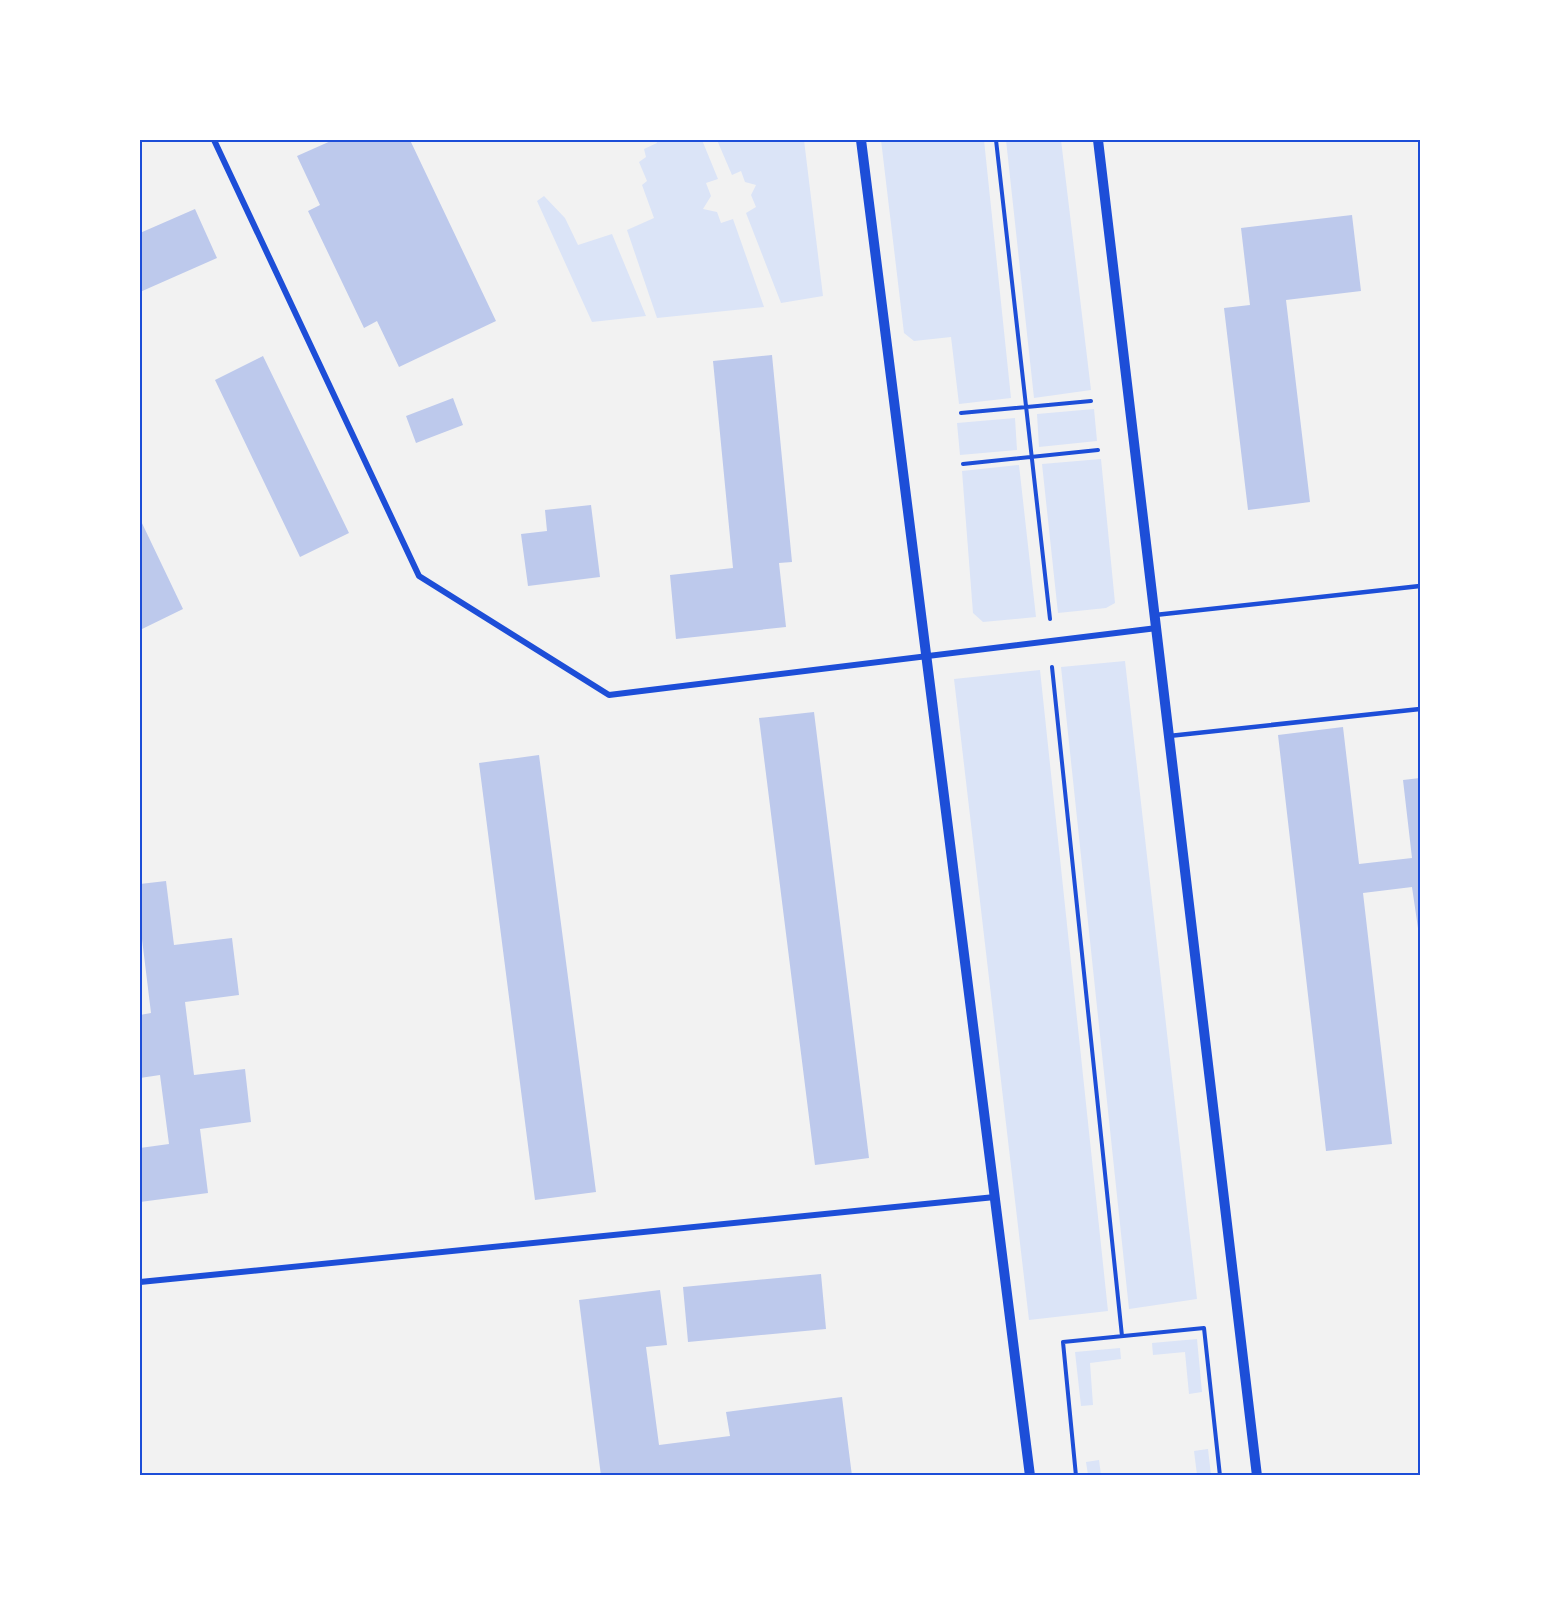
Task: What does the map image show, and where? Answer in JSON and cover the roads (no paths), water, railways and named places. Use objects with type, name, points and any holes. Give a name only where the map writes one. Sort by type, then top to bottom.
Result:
[{"type":"street","points":[[214,140],[418,576],[609,695],[1157,628]]},
{"type":"street","points":[[861,140],[1030,1476]]},
{"type":"street","points":[[1098,140],[1257,1476]]},
{"type":"street","points":[[140,1282],[996,1197]]},
{"type":"lane","points":[[1155,615],[1420,586]]},
{"type":"lane","points":[[1169,736],[1420,710]]}]
